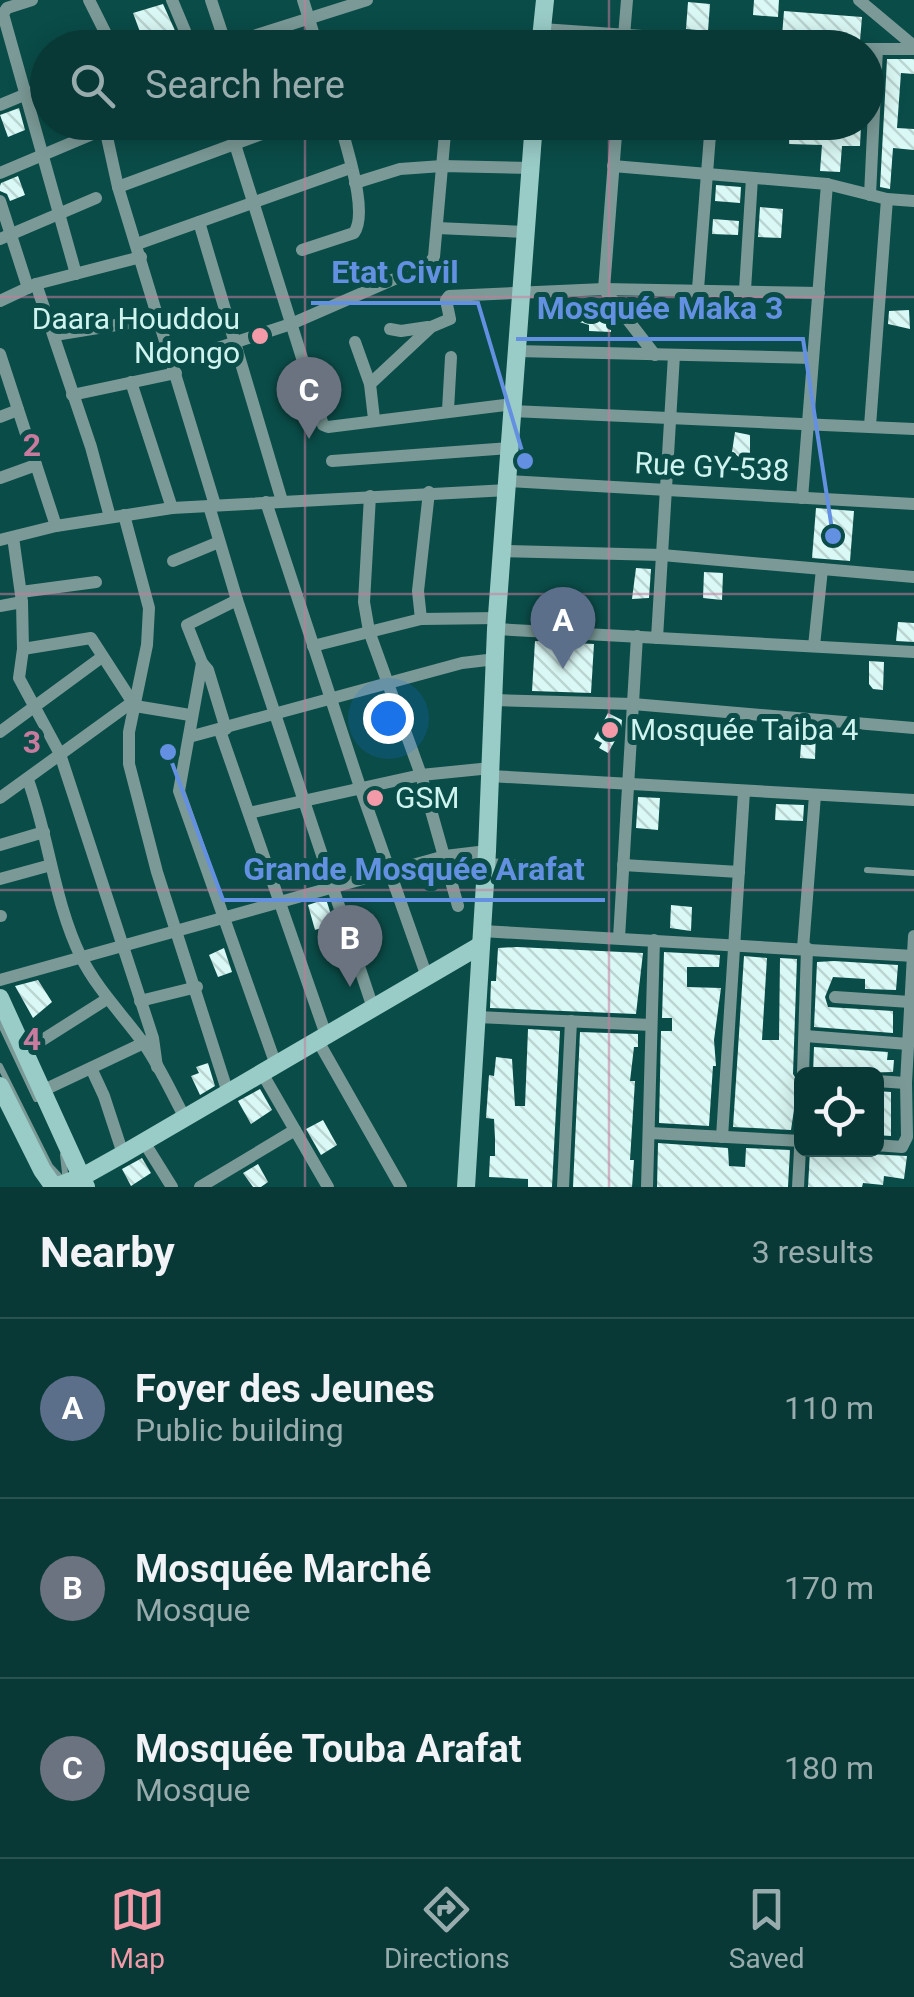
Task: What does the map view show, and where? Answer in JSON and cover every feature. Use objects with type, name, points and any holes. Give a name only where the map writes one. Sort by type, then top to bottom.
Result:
[{"type":"street","points":[[30,114],[4,41],[3,14],[5,4],[32,0]]},
{"type":"street","points":[[89,0],[104,30]]},
{"type":"street","points":[[172,0],[185,30]]},
{"type":"street","points":[[211,0],[222,30]]},
{"type":"street","points":[[303,0],[312,30]]},
{"type":"street","points":[[275,30],[367,0]]},
{"type":"street","points":[[542,30],[544,0]]},
{"type":"street","points":[[624,30],[627,0]]},
{"type":"street","points":[[860,0],[914,48]]},
{"type":"street","points":[[884,49],[914,48]]},
{"type":"street","points":[[0,105],[30,92]]},
{"type":"street","points":[[38,140],[76,274]]},
{"type":"street","points":[[0,173],[77,140]]},
{"type":"street","points":[[108,140],[236,600],[374,1008]]},
{"type":"street","points":[[234,140],[322,425],[448,410],[512,408],[914,429]]},
{"type":"street","points":[[118,187],[250,140]]},
{"type":"street","points":[[302,250],[354,233],[358,227],[360,216],[344,140]]},
{"type":"street","points":[[72,395],[174,368],[234,342],[291,324],[429,264],[434,257],[444,140]]},
{"type":"street","points":[[466,1187],[497,623],[532,140]]},
{"type":"street","points":[[616,140],[604,289],[655,354]]},
{"type":"street","points":[[698,289],[710,140]]},
{"type":"street","points":[[870,140],[870,195]]},
{"type":"street","points":[[614,166],[827,184],[886,199],[914,201]]},
{"type":"street","points":[[0,301],[32,286],[139,251],[199,222],[350,168]]},
{"type":"street","points":[[354,183],[400,169],[530,168]]},
{"type":"street","points":[[745,290],[752,178]]},
{"type":"street","points":[[802,498],[827,184]]},
{"type":"street","points":[[5,237],[96,198]]},
{"type":"street","points":[[870,426],[886,199]]},
{"type":"street","points":[[0,202],[5,237],[55,336],[72,395],[149,608],[147,644],[129,732],[128,764],[157,872],[228,1093]]},
{"type":"street","points":[[199,222],[282,501]]},
{"type":"street","points":[[436,228],[525,232]]},
{"type":"street","points":[[390,328],[431,327],[450,319],[446,300],[449,296],[604,289],[819,293]]},
{"type":"street","points":[[55,336],[160,318]]},
{"type":"street","points":[[370,384],[431,327]]},
{"type":"street","points":[[355,342],[370,384],[374,419]]},
{"type":"street","points":[[516,351],[814,358]]},
{"type":"street","points":[[657,638],[674,355]]},
{"type":"street","points":[[448,410],[451,357]]},
{"type":"street","points":[[1,359],[56,526]]},
{"type":"street","points":[[132,382],[172,508]]},
{"type":"street","points":[[0,417],[18,410]]},
{"type":"street","points":[[332,461],[510,448]]},
{"type":"street","points":[[0,478],[36,465]]},
{"type":"street","name":"Rue GY-538","points":[[6,539],[56,526],[172,508],[508,485],[914,504]]},
{"type":"street","points":[[421,619],[418,591],[429,492]]},
{"type":"street","points":[[370,496],[364,602],[369,631],[421,775],[458,906]]},
{"type":"street","points":[[266,502],[360,787],[428,976]]},
{"type":"street","points":[[6,539],[22,597],[19,678],[60,754],[140,1001],[148,1041],[157,1067],[185,1118]]},
{"type":"street","points":[[173,561],[219,542]]},
{"type":"street","points":[[502,551],[662,556],[914,577]]},
{"type":"street","points":[[814,646],[822,569]]},
{"type":"street","points":[[0,606],[22,597],[96,582]]},
{"type":"street","points":[[236,600],[187,625],[208,670],[249,814],[322,1038],[401,1187]]},
{"type":"street","points":[[313,646],[421,619],[657,638],[914,652]]},
{"type":"street","points":[[619,938],[637,636]]},
{"type":"street","points":[[23,648],[88,637],[133,704]]},
{"type":"street","points":[[0,732],[102,657]]},
{"type":"street","points":[[189,737],[462,663],[496,660]]},
{"type":"street","points":[[202,663],[179,791],[269,1069],[322,1185]]},
{"type":"street","points":[[494,700],[633,704],[914,728]]},
{"type":"street","points":[[0,798],[133,704],[190,715]]},
{"type":"street","points":[[249,814],[421,775],[490,772],[914,800]]},
{"type":"street","points":[[28,780],[80,956],[107,999],[148,1041]]},
{"type":"street","points":[[722,1137],[744,791]]},
{"type":"street","points":[[804,1067],[805,948],[815,795]]},
{"type":"street","points":[[0,845],[44,832]]},
{"type":"street","points":[[0,980],[445,856],[577,870]]},
{"type":"street","points":[[0,878],[50,865]]},
{"type":"street","points":[[623,865],[739,872]]},
{"type":"street","points":[[884,1145],[906,1144],[914,936]]},
{"type":"street","points":[[69,1185],[428,976],[482,938],[619,938],[914,956]]},
{"type":"street","points":[[648,1187],[654,940]]},
{"type":"street","points":[[140,1001],[196,987]]},
{"type":"street","points":[[835,997],[910,1002]]},
{"type":"street","points":[[0,998],[44,1090],[69,1185]]},
{"type":"street","points":[[25,1052],[107,999]]},
{"type":"street","points":[[477,1017],[652,1025]]},
{"type":"street","points":[[563,1187],[571,1022]]},
{"type":"street","points":[[806,1036],[908,1044]]},
{"type":"street","points":[[44,1090],[148,1041]]},
{"type":"street","points":[[90,1068],[104,1096],[123,1154]]},
{"type":"street","points":[[884,1082],[906,1082]]},
{"type":"street","points":[[0,1086],[36,1159],[69,1185]]},
{"type":"street","points":[[200,1187],[295,1130]]},
{"type":"street","points":[[650,1133],[794,1141]]},
{"type":"street","points":[[144,1142],[172,1187]]},
{"type":"street","points":[[798,1187],[800,1157]]},
{"type":"lane","points":[[867,870],[914,873]]},
{"type":"lane","points":[[0,1023],[65,1158],[69,1185]]},
{"type":"lane","points":[[0,1066],[50,1166],[69,1185]]},
{"type":"building","points":[[754,0],[779,0],[778,17],[753,15]]},
{"type":"building","points":[[688,2],[710,4],[708,30],[686,29]]},
{"type":"building","points":[[163,4],[175,30],[139,30],[133,13]]},
{"type":"building","points":[[784,11],[862,17],[861,30],[782,30]]},
{"type":"building","points":[[887,59],[914,59],[914,74],[901,73],[897,128],[914,129],[914,150],[893,148],[890,189],[880,187]]},
{"type":"building","points":[[19,108],[25,130],[8,137],[0,115]]},
{"type":"building","points":[[789,140],[860,140],[860,146],[842,146],[840,172],[820,171],[822,145],[789,144]]},
{"type":"building","points":[[18,176],[25,195],[10,201],[0,186]]},
{"type":"building","points":[[716,185],[741,187],[740,203],[715,201]]},
{"type":"building","points":[[760,207],[783,209],[781,238],[758,237]]},
{"type":"building","points":[[713,219],[739,221],[738,235],[712,234]]},
{"type":"building","points":[[582,301],[600,301],[611,314],[611,332],[589,331],[589,325],[573,320]]},
{"type":"building","points":[[909,310],[910,329],[888,324],[889,311]]},
{"type":"building","points":[[735,432],[750,435],[750,458],[732,452]]},
{"type":"building","points":[[816,508],[854,511],[850,561],[812,558]]},
{"type":"building","points":[[636,568],[651,569],[649,598],[632,599]]},
{"type":"building","points":[[704,572],[723,573],[722,600],[703,598]]},
{"type":"building","points":[[898,622],[914,623],[914,642],[896,641]]},
{"type":"building","points":[[535,641],[594,644],[591,693],[532,691]]},
{"type":"building","points":[[869,661],[884,662],[883,690],[873,689],[869,684]]},
{"type":"building","name":"Mosquée Taiba 4","points":[[608,713],[622,720],[608,753],[594,739]]},
{"type":"building","points":[[816,730],[815,759],[800,758],[802,731]]},
{"type":"building","points":[[638,797],[660,798],[658,830],[636,828]]},
{"type":"building","points":[[776,804],[804,805],[803,821],[775,820]]},
{"type":"building","points":[[326,899],[334,924],[315,930],[308,905]]},
{"type":"building","points":[[671,905],[692,907],[691,931],[670,928]]},
{"type":"building","points":[[224,948],[232,972],[218,977],[209,955]]},
{"type":"building","points":[[498,948],[643,953],[636,1014],[490,1008]]},
{"type":"building","points":[[664,952],[720,955],[719,967],[687,967],[687,987],[721,988],[709,1126],[659,1123],[661,1031],[672,1031],[672,1018],[662,1018]]},
{"type":"building","points":[[744,956],[767,958],[762,1040],[779,1040],[780,958],[797,959],[791,1130],[733,1127]]},
{"type":"building","points":[[817,962],[898,965],[896,990],[865,989],[865,979],[833,977],[825,997],[828,1007],[893,1011],[893,1033],[814,1027]]},
{"type":"building","points":[[38,980],[52,1002],[33,1018],[15,986]]},
{"type":"building","points":[[528,1029],[560,1031],[552,1187],[528,1187],[528,1179],[489,1177],[495,1138],[494,1119],[486,1118],[489,1075],[494,1076],[496,1057],[512,1059],[515,1106],[525,1106]]},
{"type":"building","points":[[580,1032],[638,1034],[630,1081],[635,1081],[632,1187],[573,1187]]},
{"type":"building","points":[[814,1047],[888,1052],[887,1060],[894,1060],[893,1072],[884,1072],[884,1067],[813,1067]]},
{"type":"building","points":[[208,1063],[215,1086],[200,1095],[191,1076],[199,1073],[196,1067]]},
{"type":"building","points":[[260,1089],[272,1110],[251,1124],[238,1101]]},
{"type":"building","points":[[884,1092],[891,1092],[891,1136],[884,1136]]},
{"type":"building","points":[[323,1120],[337,1145],[321,1155],[306,1129]]},
{"type":"building","points":[[658,1143],[728,1148],[729,1166],[745,1167],[746,1148],[790,1150],[788,1187],[657,1187]]},
{"type":"building","points":[[907,1156],[904,1179],[884,1176],[883,1185],[808,1187],[810,1157]]},
{"type":"building","points":[[142,1158],[151,1173],[131,1186],[122,1169]]},
{"type":"building","points":[[258,1164],[268,1182],[253,1187],[243,1173]]},
{"type":"place","name":"Daara Houddou Ndongo","points":[[260,336]]},
{"type":"place","name":"Mosquée Touba Arafat","points":[[309,439]]},
{"type":"place","name":"Etat Civil","points":[[525,461]]},
{"type":"place","name":"Mosquée Maka 3","points":[[833,536]]},
{"type":"place","name":"Foyer des Jeunes","points":[[563,669]]},
{"type":"place","name":"Mosquée Taiba 4","points":[[610,730]]},
{"type":"place","name":"Grande Mosquée Arafat","points":[[168,752]]},
{"type":"place","name":"GSM","points":[[375,798]]},
{"type":"place","name":"Mosquée Marché","points":[[350,987]]}]
